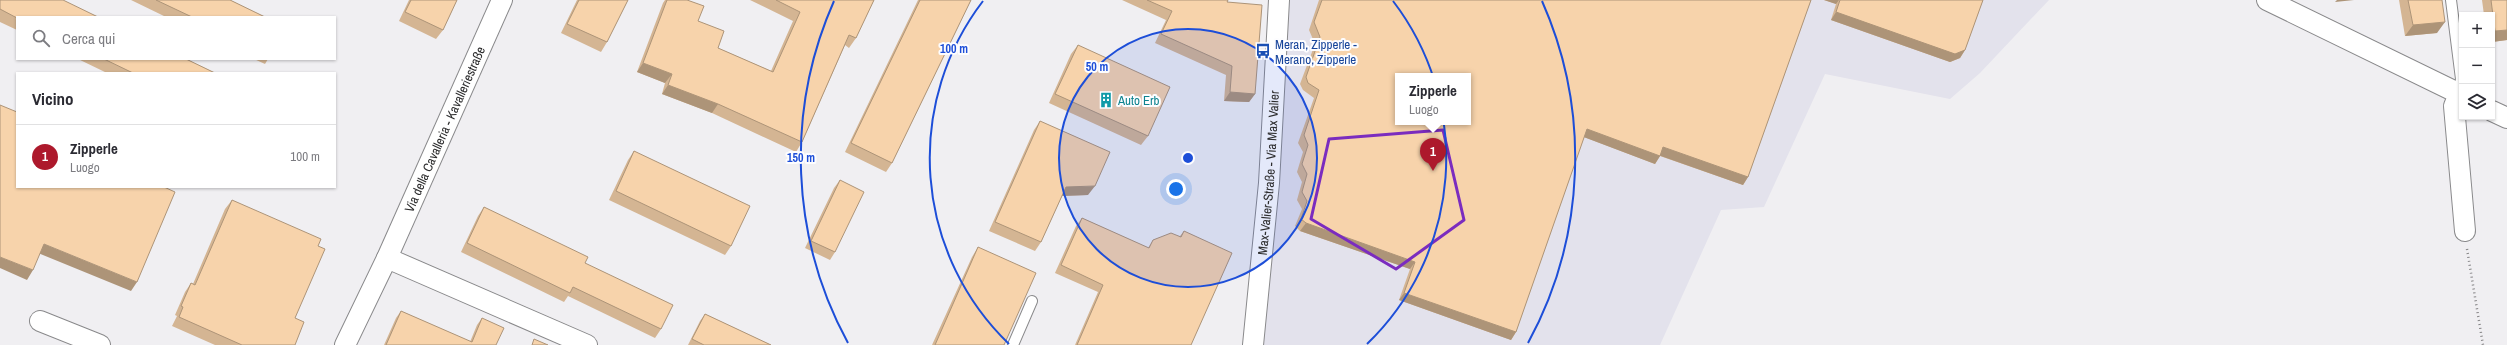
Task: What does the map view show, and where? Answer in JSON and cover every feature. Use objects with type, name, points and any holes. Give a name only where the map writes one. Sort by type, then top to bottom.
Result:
[{"type":"street","name":"Via della Cavalleria - Kavalleriestraße","points":[[346,345],[387,258],[502,0]]},
{"type":"street","name":"Max-Valier-Straße - Via Max Valier","points":[[1253,345],[1269,182],[1279,0]]},
{"type":"street","points":[[2267,0],[2459,94]]},
{"type":"street","points":[[2459,98],[2454,106],[2465,231]]},
{"type":"street","points":[[2495,112],[2507,118]]},
{"type":"street","points":[[387,258],[587,345]]},
{"type":"street","points":[[40,321],[100,345]]},
{"type":"lane","points":[[2451,0],[2461,84]]},
{"type":"lane","points":[[1014,345],[1032,301]]},
{"type":"path","points":[[2465,231],[2483,345]]},
{"type":"highlighted area","points":[[1443,130],[1464,220],[1396,269],[1311,219],[1329,139]]},
{"type":"shaded area","points":[[1287,0],[2049,0],[1980,73],[1950,99],[1825,74],[1764,207],[1721,210],[1660,345],[1262,345]]},
{"type":"building","points":[[0,0],[63,0],[96,16],[16,16],[16,17],[0,9]]},
{"type":"building","points":[[156,0],[230,0],[263,16],[190,16]]},
{"type":"building","points":[[411,0],[457,0],[443,30],[405,12]]},
{"type":"building","points":[[579,0],[628,0],[607,42],[567,24]]},
{"type":"building","points":[[667,0],[687,0],[704,6],[698,21],[724,31],[718,48],[773,72],[800,12],[776,0],[874,0],[856,38],[849,35],[802,142],[718,104],[668,85],[672,74],[643,63]]},
{"type":"building","points":[[920,0],[971,0],[892,163],[851,143]]},
{"type":"building","points":[[1147,0],[1228,0],[1227,2],[1262,5],[1255,94],[1230,92],[1232,66],[1161,34],[1172,11]]},
{"type":"building","points":[[1322,0],[1811,0],[1748,177],[1663,147],[1660,156],[1587,129],[1516,332],[1404,293],[1415,262],[1306,223],[1301,219],[1307,201],[1302,192],[1307,174],[1302,164],[1308,145],[1304,135],[1319,90],[1308,83],[1306,77],[1320,37],[1314,22]]},
{"type":"building","points":[[1840,0],[1983,0],[1965,50],[1955,54],[1836,12]]},
{"type":"building","points":[[2408,0],[2442,0],[2445,22],[2413,25]]},
{"type":"building","points":[[2491,0],[2507,0],[2507,30],[2495,31],[2495,12],[2493,12]]},
{"type":"building","name":"Auto Erb","points":[[1078,45],[1170,87],[1148,136],[1055,94]]},
{"type":"building","points":[[106,60],[188,60],[213,72],[131,72]]},
{"type":"building","points":[[0,105],[16,112],[16,188],[166,188],[175,192],[137,282],[44,244],[33,270],[0,257]]},
{"type":"building","points":[[1040,121],[1110,152],[1095,186],[1066,187],[1041,242],[995,222]]},
{"type":"building","points":[[634,151],[750,206],[731,246],[616,191]]},
{"type":"building","points":[[840,180],[864,192],[835,252],[811,241]]},
{"type":"building","points":[[232,200],[321,239],[318,246],[325,249],[295,318],[304,322],[295,345],[242,345],[179,317],[183,307],[181,306],[191,283],[195,285]]},
{"type":"building","points":[[484,207],[588,257],[585,263],[673,305],[661,329],[573,287],[570,293],[467,243]]},
{"type":"building","points":[[1082,218],[1149,248],[1153,240],[1171,233],[1181,237],[1184,231],[1232,253],[1191,345],[1077,345],[1103,285],[1061,265]]},
{"type":"building","points":[[978,247],[1036,273],[1004,345],[935,345]]},
{"type":"building","points":[[401,311],[472,342],[482,318],[504,328],[496,345],[386,345]]},
{"type":"building","points":[[705,314],[771,345],[704,345],[692,339]]},
{"type":"building","points":[[534,339],[548,345],[532,345]]},
{"type":"place","name":"Meran, Zipperle - Merano, Zipperle","points":[[1263,51]]},
{"type":"place","name":"Auto Erb","points":[[1106,100]]},
{"type":"place","name":"Zipperle","points":[[1433,171]]}]
